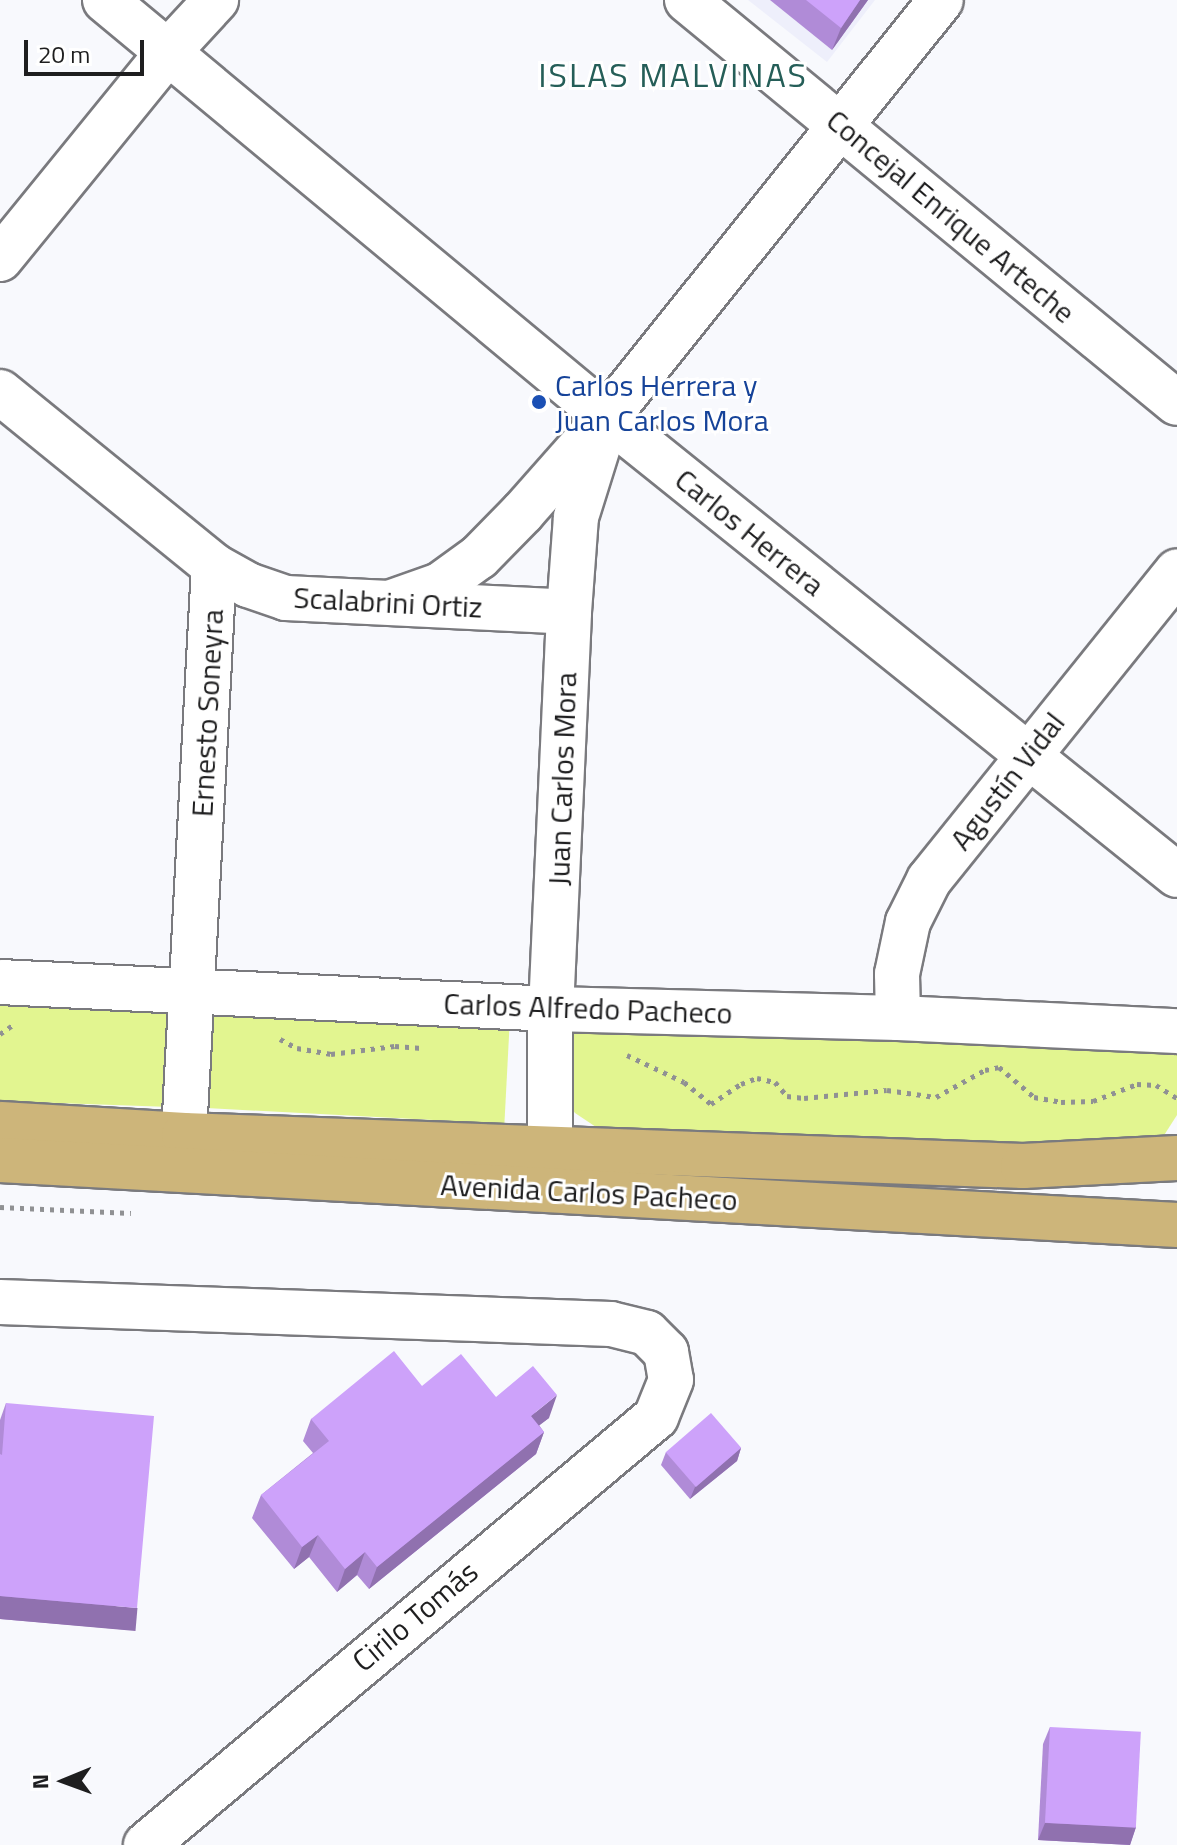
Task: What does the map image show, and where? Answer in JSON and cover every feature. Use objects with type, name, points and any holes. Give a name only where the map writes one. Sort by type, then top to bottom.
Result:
[{"type":"main road","name":"Avenida Carlos Pacheco","points":[[0,1124],[184,1135],[1023,1166],[1177,1158]]},
{"type":"main road","name":"Avenida Carlos Pacheco","points":[[0,1160],[1177,1225]]},
{"type":"street","name":"Carlos Herrera","points":[[105,0],[607,417],[1177,875]]},
{"type":"street","points":[[0,259],[168,52],[216,0]]},
{"type":"street","name":"Concejal Enrique Arteche","points":[[687,0],[1177,403]]},
{"type":"street","name":"Juan Carlos Mora","points":[[392,602],[440,585],[479,557],[607,417],[941,0]]},
{"type":"street","name":"Ernesto Soneyra","points":[[0,392],[214,566],[184,1135]]},
{"type":"street","name":"Juan Carlos Mora","points":[[550,1147],[552,1009],[576,517],[607,417]]},
{"type":"street","name":"Scalabrini Ortiz","points":[[214,566],[248,585],[286,598],[569,612]]},
{"type":"street","name":"Agustín Vidal","points":[[898,1018],[897,974],[908,922],[929,880],[1177,571]]},
{"type":"street","name":"Carlos Alfredo Pacheco","points":[[0,982],[552,1009],[898,1018],[1177,1031]]},
{"type":"street","name":"Cirilo Tomás","points":[[0,1302],[611,1324],[647,1333],[666,1352],[671,1380],[656,1417],[146,1845]]},
{"type":"shaded area","points":[[748,0],[875,0],[827,62]]},
{"type":"green space","points":[[0,999],[167,1005],[163,1107],[0,1101]]},
{"type":"green space","points":[[207,1009],[510,1025],[504,1124],[202,1108]]},
{"type":"green space","points":[[574,1027],[1177,1044],[1177,1115],[1161,1140],[1124,1154],[599,1129],[575,1113],[566,1101]]},
{"type":"building","points":[[806,0],[860,0],[841,28]]},
{"type":"building","points":[[394,1351],[422,1386],[461,1354],[496,1397],[533,1366],[557,1395],[531,1416],[544,1432],[377,1567],[365,1552],[345,1569],[318,1535],[302,1547],[261,1495],[329,1441],[311,1419]]},
{"type":"building","points":[[6,1403],[154,1416],[137,1608],[0,1596],[0,1454]]},
{"type":"building","points":[[711,1413],[741,1448],[696,1487],[666,1452]]},
{"type":"building","points":[[1050,1727],[1141,1732],[1136,1828],[1045,1823]]},
{"type":"place","name":"Carlos Herrera y Juan Carlos Mora","points":[[539,402]]},
{"type":"district","name":"ISLAS MALVINAS","points":[[673,75]]}]
